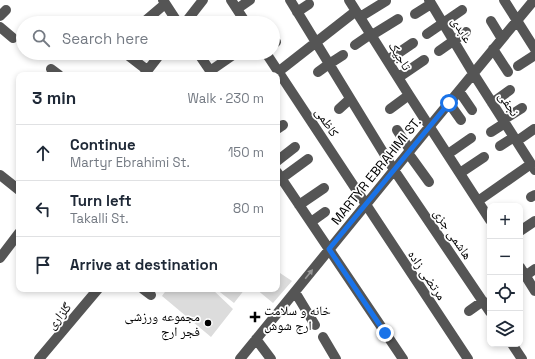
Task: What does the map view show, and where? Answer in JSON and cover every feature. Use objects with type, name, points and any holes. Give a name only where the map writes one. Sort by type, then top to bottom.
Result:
[{"type":"street","points":[[190,16],[203,0]]},
{"type":"street","points":[[231,0],[242,16]]},
{"type":"street","points":[[237,9],[250,0]]},
{"type":"street","name":"هاشمی جزی","points":[[290,0],[394,170],[489,311]]},
{"type":"street","name":"تاجیک","points":[[350,0],[409,95],[487,215]]},
{"type":"street","points":[[504,0],[535,49]]},
{"type":"street","name":"MARTYR EBRAHIMI ST.","points":[[240,359],[534,0]]},
{"type":"street","points":[[278,72],[315,42],[358,14],[386,1]]},
{"type":"street","points":[[415,14],[429,1]]},
{"type":"street","name":"عابدی","points":[[429,1],[473,73]]},
{"type":"street","points":[[150,16],[164,2],[173,16]]},
{"type":"street","points":[[297,12],[309,4]]},
{"type":"street","points":[[427,34],[462,10]]},
{"type":"street","points":[[355,45],[398,19]]},
{"type":"street","points":[[491,20],[502,39]]},
{"type":"street","points":[[0,27],[13,38]]},
{"type":"street","points":[[438,50],[466,32]]},
{"type":"street","points":[[388,60],[413,43]]},
{"type":"street","points":[[493,49],[508,72]]},
{"type":"street","points":[[318,72],[343,55]]},
{"type":"street","points":[[518,66],[535,55]]},
{"type":"street","points":[[132,60],[144,72]]},
{"type":"street","points":[[146,72],[155,60]]},
{"type":"street","points":[[203,60],[211,72]]},
{"type":"street","points":[[213,72],[228,60]]},
{"type":"street","name":"کاظمی","points":[[270,60],[278,72]]},
{"type":"street","points":[[399,77],[424,60]]},
{"type":"street","name":"نجفی","points":[[473,73],[504,121],[512,143],[532,161]]},
{"type":"street","name":"کاظمی","points":[[280,75],[365,205]]},
{"type":"street","points":[[492,103],[510,90]]},
{"type":"street","points":[[459,91],[472,110]]},
{"type":"street","points":[[390,108],[409,95]]},
{"type":"street","points":[[339,109],[350,99]]},
{"type":"street","points":[[449,103],[461,120]]},
{"type":"street","points":[[491,132],[522,108]]},
{"type":"street","points":[[512,143],[534,129]]},
{"type":"street","points":[[397,130],[429,182]]},
{"type":"street","points":[[448,154],[471,138]]},
{"type":"street","points":[[280,159],[295,147]]},
{"type":"street","points":[[460,173],[484,157]]},
{"type":"street","points":[[280,174],[308,159]]},
{"type":"street","points":[[478,201],[532,161]]},
{"type":"street","points":[[0,175],[16,188]]},
{"type":"street","points":[[280,176],[403,359]]},
{"type":"street","points":[[299,205],[324,188]]},
{"type":"street","name":"مرتضی زاده","points":[[365,205],[468,359]]},
{"type":"street","points":[[311,222],[325,212]]},
{"type":"street","points":[[523,229],[535,221]]},
{"type":"street","points":[[0,258],[16,237]]},
{"type":"street","points":[[535,269],[523,271],[535,291]]},
{"type":"street","name":"گلزاری","points":[[39,359],[95,292]]},
{"type":"street","points":[[295,292],[315,325]]},
{"type":"street","points":[[469,311],[483,302]]},
{"type":"street","points":[[323,337],[336,359]]},
{"type":"street","points":[[256,339],[271,359]]},
{"type":"street","points":[[514,347],[522,359]]},
{"type":"shaded area","points":[[280,273],[292,281],[273,303],[260,292],[280,292]]},
{"type":"shaded area","name":"مجموعه ورزشی فجر ارج","points":[[165,292],[215,292],[233,309],[211,337],[162,296]]},
{"type":"shaded area","points":[[220,292],[243,292],[234,303]]},
{"type":"place","name":"خانه و سلامت ارج شوش","points":[[255,317]]},
{"type":"place","name":"مجموعه ورزشی فجر ارج","points":[[208,323]]},
{"type":"route","points":[[385,333],[329,249],[449,103]]}]
